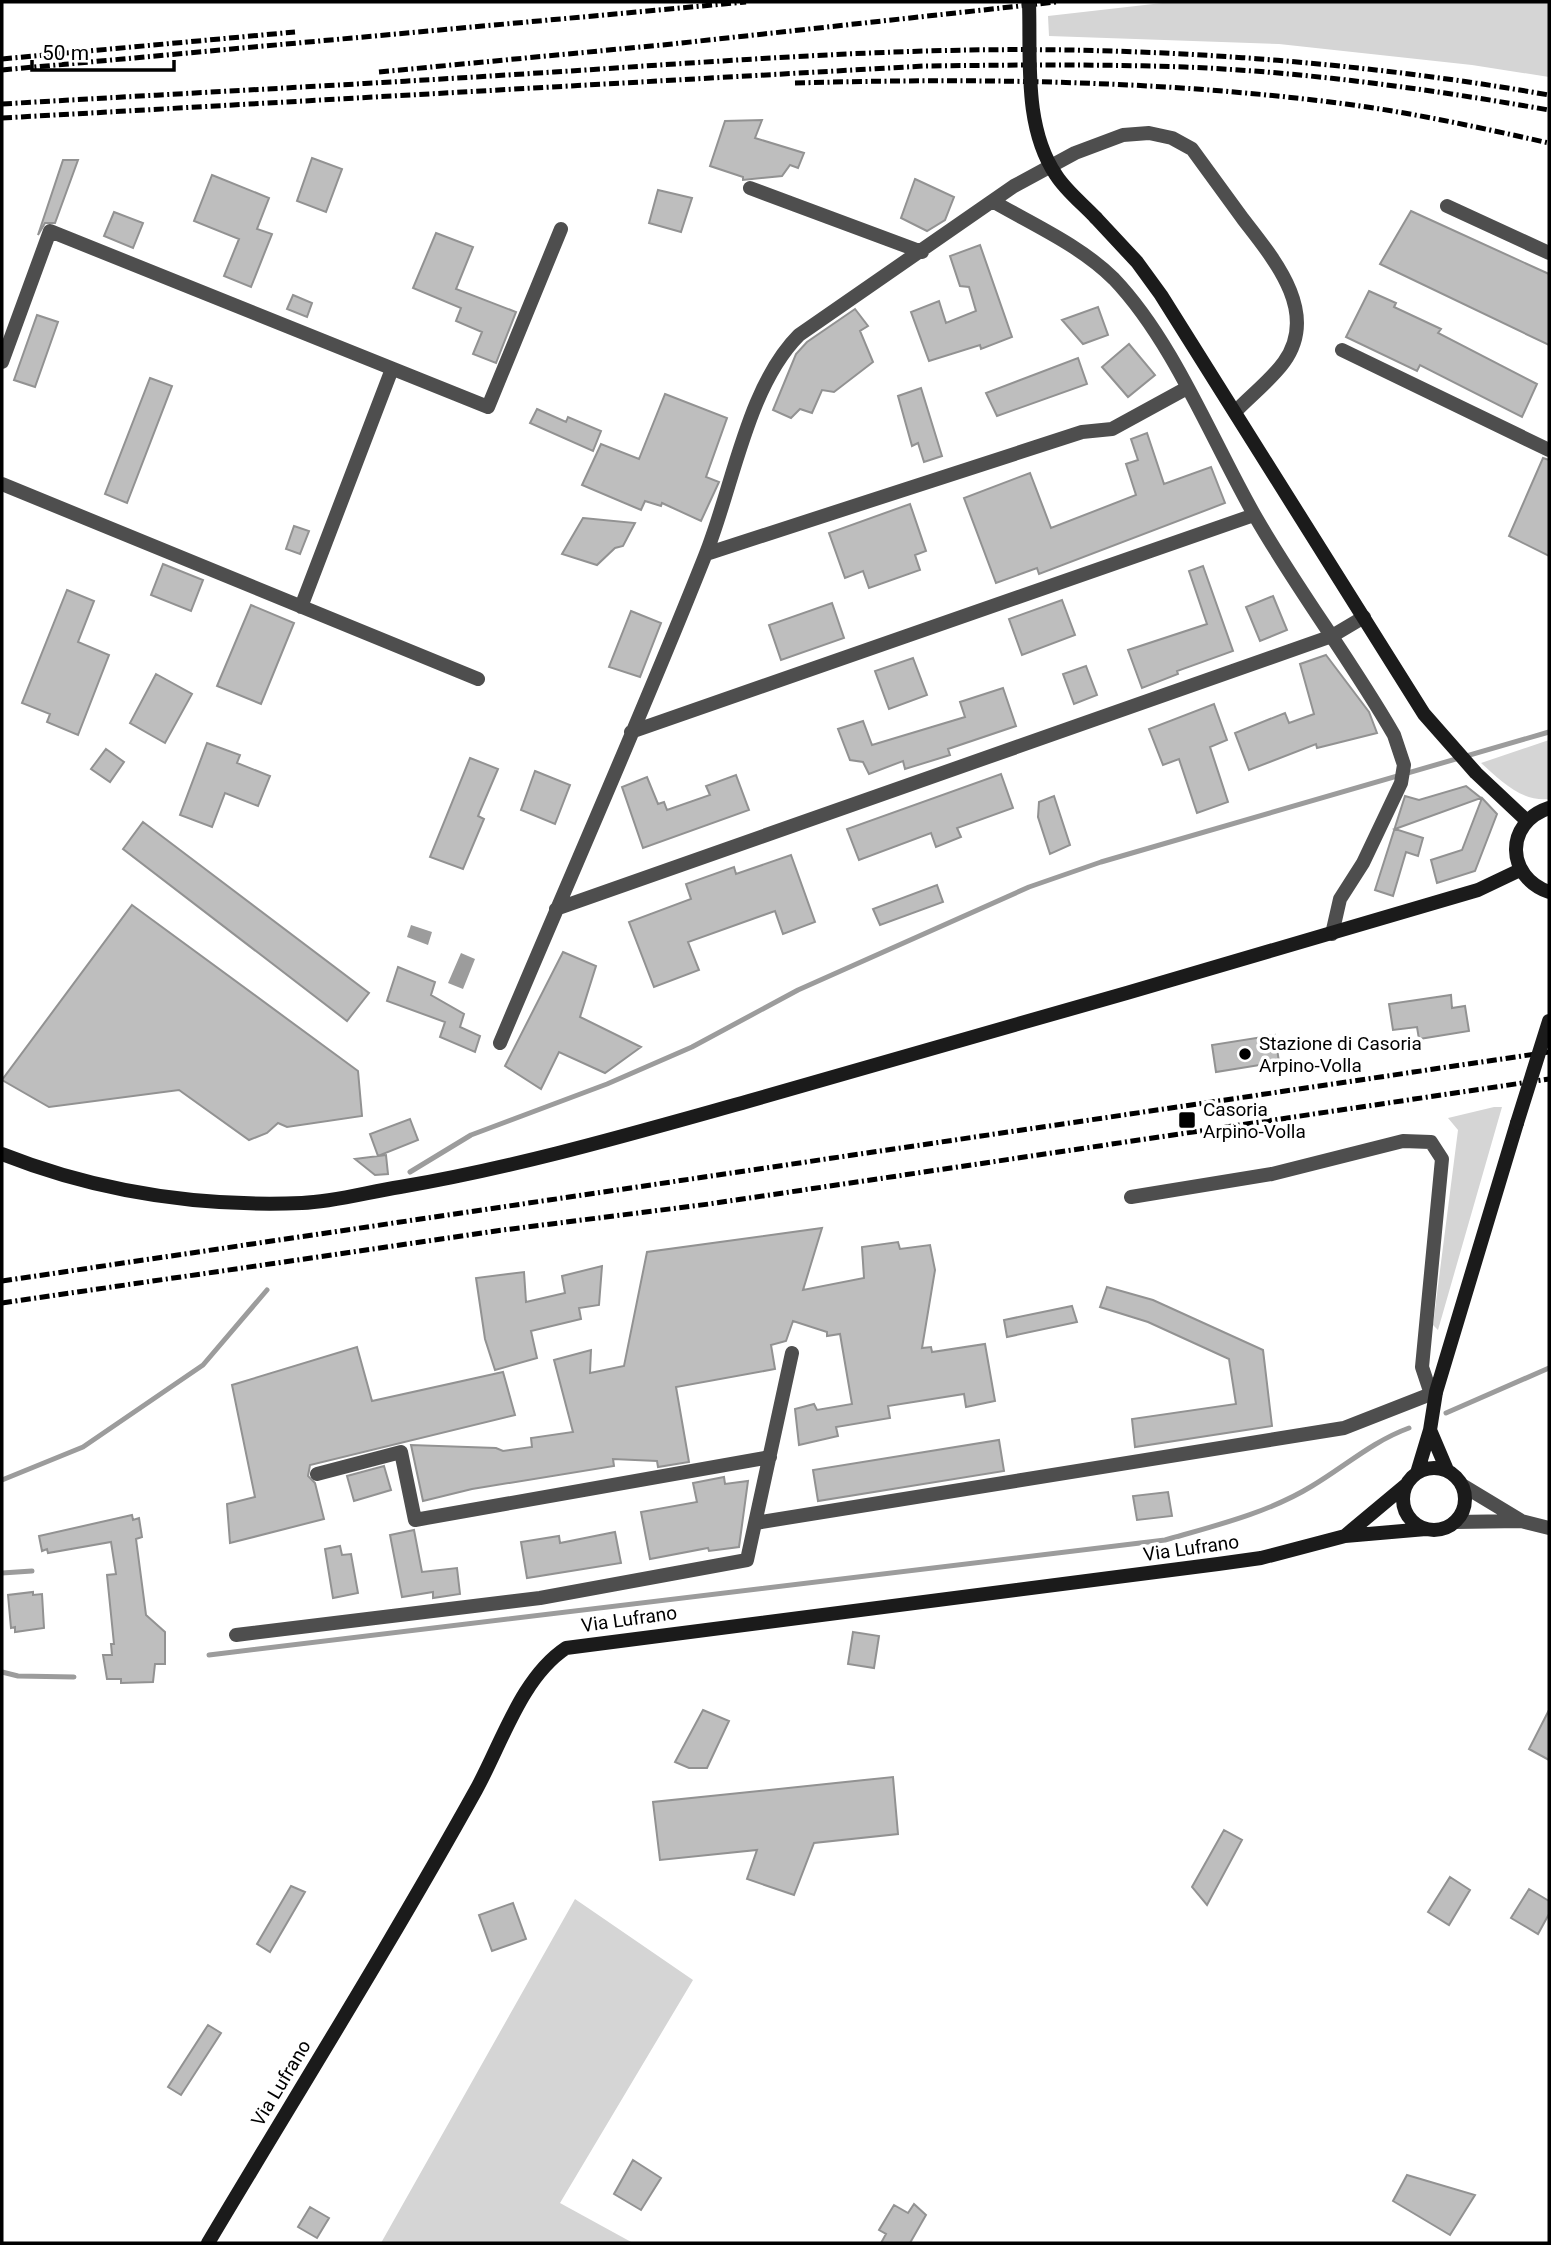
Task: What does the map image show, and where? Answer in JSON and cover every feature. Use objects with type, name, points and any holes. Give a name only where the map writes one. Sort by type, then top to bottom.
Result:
[{"type":"street","points":[[1029,2],[1036,131],[1044,154],[1057,177],[1137,262],[1161,295],[1424,714],[1449,745],[1527,821]]},
{"type":"street","points":[[500,1043],[706,554],[762,389],[780,354],[799,335],[1034,173],[1122,135],[1149,133],[1172,138],[1192,149],[1279,267],[1291,292],[1297,315],[1295,340],[1284,362],[1234,412]]},
{"type":"street","points":[[750,188],[922,252]]},
{"type":"street","points":[[994,202],[1085,255],[1114,279],[1143,316],[1187,388],[1254,515],[1394,735],[1404,765],[1401,783],[1363,863],[1340,899],[1332,933]]},
{"type":"street","points":[[1447,206],[1549,253]]},
{"type":"street","points":[[2,362],[50,231],[488,407],[561,229]]},
{"type":"street","points":[[1342,350],[1549,450]]},
{"type":"street","points":[[301,607],[391,369]]},
{"type":"street","points":[[706,554],[1082,432],[1112,429],[1187,388]]},
{"type":"street","points":[[2,484],[478,679]]},
{"type":"street","points":[[631,732],[1254,515]]},
{"type":"street","points":[[556,909],[1332,636],[1364,617]]},
{"type":"street","points":[[1549,808],[1527,821],[1515,844],[1520,870],[1537,888],[1549,892]]},
{"type":"street","points":[[2,1154],[74,1179],[135,1194],[216,1203],[307,1203],[443,1180],[613,1139],[1332,933],[1478,890],[1520,870]]},
{"type":"street","name":"Via Lufrano","points":[[1345,1536],[1417,1473],[1430,1430],[1436,1392],[1549,1021]]},
{"type":"street","points":[[1131,1197],[1272,1174],[1403,1141],[1431,1142],[1442,1159],[1422,1367],[1429,1388],[1436,1392]]},
{"type":"street","points":[[236,1634],[540,1598],[747,1560],[792,1353]]},
{"type":"street","points":[[755,1523],[1344,1428],[1436,1392]]},
{"type":"street","name":"Via Lufrano","points":[[1430,1430],[1447,1470],[1462,1485],[1521,1521]]},
{"type":"street","points":[[317,1475],[401,1452],[415,1520],[770,1457]]},
{"type":"street","points":[[1417,1473],[1426,1469],[1447,1470]]},
{"type":"street","points":[[1407,1484],[1403,1502],[1406,1511],[1418,1525],[1426,1529]]},
{"type":"street","points":[[1455,1522],[1465,1504],[1462,1485]]},
{"type":"street","name":"Via Lufrano","points":[[208,2243],[476,1790],[533,1682],[546,1661],[566,1648],[1261,1558],[1345,1536],[1446,1528],[1455,1522],[1521,1521],[1549,1528]]},
{"type":"shaded area","points":[[1171,2],[1549,2],[1549,77],[1472,65],[1279,44],[1049,36],[1048,16]]},
{"type":"shaded area","points":[[1549,740],[1549,799],[1520,793],[1503,783],[1481,763]]},
{"type":"shaded area","points":[[411,925],[432,932],[428,945],[407,937]]},
{"type":"shaded area","points":[[461,953],[475,959],[463,989],[448,983]]},
{"type":"shaded area","points":[[1502,1107],[1438,1330],[1433,1325],[1458,1130],[1448,1118]]},
{"type":"shaded area","points":[[575,1899],[693,1980],[560,2203],[633,2243],[381,2243]]},
{"type":"building","points":[[762,120],[755,138],[804,153],[798,168],[790,165],[782,176],[743,180],[743,177],[710,166],[725,121]]},
{"type":"building","points":[[312,158],[342,169],[326,212],[297,201]]},
{"type":"building","points":[[63,160],[78,160],[55,223],[45,223],[38,235]]},
{"type":"building","points":[[212,175],[269,198],[257,229],[272,234],[251,287],[224,276],[239,239],[194,221]]},
{"type":"building","points":[[915,179],[954,197],[945,220],[927,231],[901,218]]},
{"type":"building","points":[[658,190],[692,198],[681,232],[649,223]]},
{"type":"building","points":[[1411,211],[1549,274],[1549,345],[1380,264]]},
{"type":"building","points":[[114,212],[143,223],[133,248],[104,236]]},
{"type":"building","points":[[436,233],[473,247],[456,289],[516,312],[496,363],[473,354],[482,332],[456,321],[461,308],[413,288]]},
{"type":"building","points":[[980,245],[1012,337],[981,349],[980,345],[929,361],[911,312],[939,301],[946,323],[976,311],[969,287],[960,286],[950,256]]},
{"type":"building","points":[[1369,291],[1396,303],[1394,307],[1441,329],[1438,333],[1537,384],[1522,417],[1420,365],[1417,371],[1346,337]]},
{"type":"building","points":[[293,295],[312,303],[307,317],[287,309]]},
{"type":"building","points":[[1098,307],[1108,335],[1083,344],[1062,320]]},
{"type":"building","points":[[855,309],[868,326],[860,331],[873,362],[834,392],[822,390],[812,413],[800,409],[791,418],[773,410],[796,354],[807,342]]},
{"type":"building","points":[[37,315],[58,322],[35,387],[14,380]]},
{"type":"building","points":[[1129,344],[1155,375],[1128,397],[1102,367]]},
{"type":"building","points":[[1078,358],[1087,384],[997,416],[986,393]]},
{"type":"building","points":[[150,378],[172,386],[127,503],[105,494]]},
{"type":"building","points":[[921,388],[942,456],[924,462],[918,443],[912,446],[898,396]]},
{"type":"building","points":[[665,394],[727,418],[706,477],[719,482],[701,521],[662,503],[661,506],[645,501],[641,510],[582,485],[601,444],[639,459]]},
{"type":"building","points":[[537,409],[566,422],[568,417],[601,431],[593,451],[530,423]]},
{"type":"building","points":[[1147,433],[1164,484],[1211,467],[1225,503],[1039,574],[1037,568],[996,583],[964,498],[1030,473],[1051,528],[1136,495],[1126,464],[1138,460],[1131,439]]},
{"type":"building","points":[[1543,458],[1549,460],[1549,556],[1509,536]]},
{"type":"building","points":[[910,504],[926,551],[915,555],[920,570],[869,588],[863,571],[845,578],[829,533]]},
{"type":"building","points":[[583,518],[635,523],[623,546],[615,548],[597,565],[562,554]]},
{"type":"building","points":[[294,526],[309,531],[300,554],[286,549]]},
{"type":"building","points":[[163,564],[203,580],[191,611],[151,595]]},
{"type":"building","points":[[1203,566],[1233,651],[1177,671],[1178,674],[1142,688],[1128,650],[1207,624],[1189,571]]},
{"type":"building","points":[[67,590],[94,601],[78,642],[109,655],[78,735],[47,722],[50,714],[22,703]]},
{"type":"building","points":[[1273,596],[1287,630],[1260,641],[1246,607]]},
{"type":"building","points":[[1062,600],[1075,635],[1022,655],[1009,619]]},
{"type":"building","points":[[832,603],[844,638],[781,660],[769,625]]},
{"type":"building","points":[[251,605],[294,623],[261,704],[217,686]]},
{"type":"building","points":[[631,611],[661,623],[640,677],[609,667]]},
{"type":"building","points":[[1326,655],[1369,712],[1377,733],[1317,748],[1316,744],[1249,770],[1235,733],[1285,713],[1289,723],[1314,714],[1300,664]]},
{"type":"building","points":[[913,658],[927,695],[889,709],[875,671]]},
{"type":"building","points":[[1086,666],[1097,695],[1074,704],[1063,674]]},
{"type":"building","points":[[156,674],[192,694],[165,743],[130,723]]},
{"type":"building","points":[[1003,688],[1016,726],[948,749],[950,755],[905,769],[903,761],[869,774],[863,762],[850,760],[838,729],[863,721],[872,745],[965,717],[960,702]]},
{"type":"building","points":[[1214,704],[1227,740],[1210,747],[1228,802],[1197,813],[1179,759],[1163,765],[1149,729]]},
{"type":"building","points":[[207,743],[240,755],[237,763],[270,776],[258,806],[225,793],[212,827],[180,815]]},
{"type":"building","points":[[106,749],[124,762],[110,782],[91,769]]},
{"type":"building","points":[[470,758],[498,769],[478,816],[484,819],[463,869],[430,857]]},
{"type":"building","points":[[535,771],[570,785],[555,824],[521,810]]},
{"type":"building","points":[[1001,774],[1013,808],[957,828],[961,837],[936,847],[931,833],[859,860],[847,829]]},
{"type":"building","points":[[736,775],[749,810],[643,848],[622,787],[647,777],[658,804],[664,802],[667,810],[710,795],[706,786]]},
{"type":"building","points":[[1466,786],[1481,798],[1395,829],[1423,838],[1418,856],[1406,852],[1393,896],[1375,890],[1405,796],[1419,800]]},
{"type":"building","points":[[1054,796],[1070,845],[1050,854],[1038,817],[1039,802]]},
{"type":"building","points":[[1482,798],[1497,814],[1475,871],[1437,883],[1431,860],[1462,850]]},
{"type":"building","points":[[143,822],[369,993],[347,1021],[123,849]]},
{"type":"building","points":[[791,855],[815,922],[783,934],[775,911],[688,942],[699,970],[654,987],[629,922],[691,899],[686,884],[734,867],[736,874]]},
{"type":"building","points":[[937,885],[943,902],[880,925],[873,909]]},
{"type":"building","points":[[132,905],[358,1071],[362,1116],[287,1127],[278,1123],[267,1133],[249,1140],[179,1090],[49,1107],[2,1080]]},
{"type":"building","points":[[563,952],[596,966],[580,1017],[641,1047],[605,1073],[559,1052],[541,1089],[505,1066]]},
{"type":"building","points":[[398,967],[435,982],[431,995],[464,1014],[460,1027],[480,1036],[475,1052],[440,1037],[445,1022],[387,1001]]},
{"type":"building","points":[[1451,995],[1452,1008],[1465,1006],[1469,1031],[1419,1039],[1417,1027],[1393,1030],[1389,1004]]},
{"type":"building","name":"Stazione di Casoria Arpino-Volla","points":[[1275,1035],[1279,1062],[1216,1072],[1212,1045]]},
{"type":"building","points":[[410,1119],[418,1140],[378,1156],[370,1134]]},
{"type":"building","points":[[386,1155],[388,1174],[375,1175],[355,1159]]},
{"type":"building","points":[[822,1228],[803,1290],[864,1278],[862,1247],[898,1242],[900,1249],[930,1245],[935,1270],[922,1348],[931,1347],[932,1352],[985,1344],[995,1401],[966,1407],[964,1394],[888,1406],[890,1418],[836,1427],[838,1436],[799,1445],[795,1409],[814,1404],[817,1410],[852,1404],[840,1334],[827,1336],[827,1332],[793,1321],[786,1341],[771,1345],[775,1369],[676,1387],[689,1462],[658,1467],[657,1461],[613,1459],[614,1466],[472,1489],[423,1501],[411,1445],[496,1448],[503,1451],[532,1447],[531,1438],[573,1432],[554,1360],[591,1350],[590,1373],[624,1366],[647,1252]]},
{"type":"building","points":[[602,1266],[599,1305],[579,1308],[581,1319],[531,1331],[537,1358],[495,1370],[485,1339],[476,1278],[524,1272],[526,1302],[565,1293],[562,1276]]},
{"type":"building","points":[[1107,1287],[1153,1300],[1263,1350],[1272,1426],[1135,1447],[1132,1419],[1236,1404],[1229,1359],[1148,1322],[1100,1307]]},
{"type":"building","points":[[1072,1306],[1077,1322],[1007,1337],[1004,1320]]},
{"type":"building","points":[[357,1347],[372,1401],[503,1372],[515,1415],[310,1465],[308,1476],[315,1483],[324,1519],[230,1543],[227,1504],[255,1497],[232,1385]]},
{"type":"building","points":[[999,1440],[1004,1471],[818,1501],[813,1470]]},
{"type":"building","points":[[384,1466],[391,1490],[354,1501],[347,1476]]},
{"type":"building","points":[[724,1477],[725,1484],[748,1481],[739,1547],[709,1551],[708,1548],[650,1559],[641,1512],[697,1502],[693,1483]]},
{"type":"building","points":[[1168,1492],[1172,1516],[1137,1520],[1133,1496]]},
{"type":"building","points":[[132,1515],[133,1520],[139,1518],[142,1537],[136,1539],[146,1615],[165,1632],[165,1664],[155,1664],[153,1682],[121,1683],[121,1679],[107,1679],[103,1655],[112,1655],[111,1644],[114,1644],[107,1575],[116,1574],[111,1542],[48,1553],[47,1549],[42,1551],[39,1536]]},
{"type":"building","points":[[414,1530],[422,1572],[457,1568],[460,1594],[433,1598],[433,1592],[402,1597],[390,1535]]},
{"type":"building","points":[[615,1532],[621,1563],[527,1578],[521,1542],[559,1536],[560,1543]]},
{"type":"building","points":[[340,1546],[342,1555],[351,1554],[358,1593],[333,1598],[325,1549]]},
{"type":"building","points":[[33,1592],[33,1595],[42,1594],[44,1628],[15,1632],[15,1627],[11,1628],[8,1595]]},
{"type":"building","points":[[853,1632],[879,1636],[874,1668],[848,1664]]},
{"type":"building","points":[[703,1710],[729,1721],[707,1768],[689,1768],[675,1762]]},
{"type":"building","points":[[1549,1710],[1549,1760],[1529,1749]]},
{"type":"building","points":[[893,1777],[898,1834],[814,1843],[794,1895],[747,1879],[757,1850],[660,1860],[653,1802]]},
{"type":"building","points":[[1224,1830],[1242,1840],[1207,1905],[1192,1887]]},
{"type":"building","points":[[1450,1877],[1470,1890],[1449,1925],[1428,1912]]},
{"type":"building","points":[[291,1886],[305,1892],[270,1952],[257,1944]]},
{"type":"building","points":[[1529,1889],[1549,1901],[1549,1914],[1538,1934],[1511,1918]]},
{"type":"building","points":[[513,1903],[526,1939],[492,1951],[479,1915]]},
{"type":"building","points":[[208,2025],[221,2033],[181,2095],[168,2087]]},
{"type":"building","points":[[633,2160],[661,2178],[641,2210],[614,2194]]},
{"type":"building","points":[[1407,2175],[1475,2195],[1450,2235],[1393,2201]]},
{"type":"building","points":[[914,2204],[926,2215],[910,2243],[881,2243],[886,2234],[879,2230],[894,2205],[908,2213]]},
{"type":"building","points":[[310,2207],[329,2218],[317,2238],[298,2227]]},
{"type":"waterway","points":[[410,1172],[471,1135],[607,1084],[692,1047],[798,990],[1029,887],[1101,862],[1549,732]]},
{"type":"waterway","points":[[2,1480],[83,1447],[203,1365],[267,1290]]},
{"type":"waterway","points":[[1446,1413],[1549,1368]]},
{"type":"waterway","points":[[209,1655],[1165,1540],[1277,1504],[1312,1486],[1383,1440],[1409,1428]]},
{"type":"waterway","points":[[2,1573],[32,1571]]},
{"type":"waterway","points":[[2,1672],[18,1676],[74,1677]]},
{"type":"railway","points":[[2,70],[746,2]]},
{"type":"railway","points":[[379,72],[672,44],[1056,2]]},
{"type":"railway","points":[[2,59],[295,32]]},
{"type":"railway","points":[[2,104],[812,56],[1005,50],[1250,58],[1370,69],[1549,95]]},
{"type":"railway","points":[[2,118],[924,66],[1022,65],[1185,67],[1276,73],[1413,88],[1549,110]]},
{"type":"railway","points":[[795,83],[1002,81],[1208,90],[1371,108],[1448,121],[1549,143]]},
{"type":"railway","points":[[2,1281],[1549,1052]]},
{"type":"railway","points":[[2,1303],[503,1230],[709,1204],[1549,1079]]},
{"type":"place","name":"Stazione di Casoria Arpino-Volla","points":[[1245,1054]]},
{"type":"place","name":"Casoria Arpino-Volla","points":[[1187,1120]]}]
